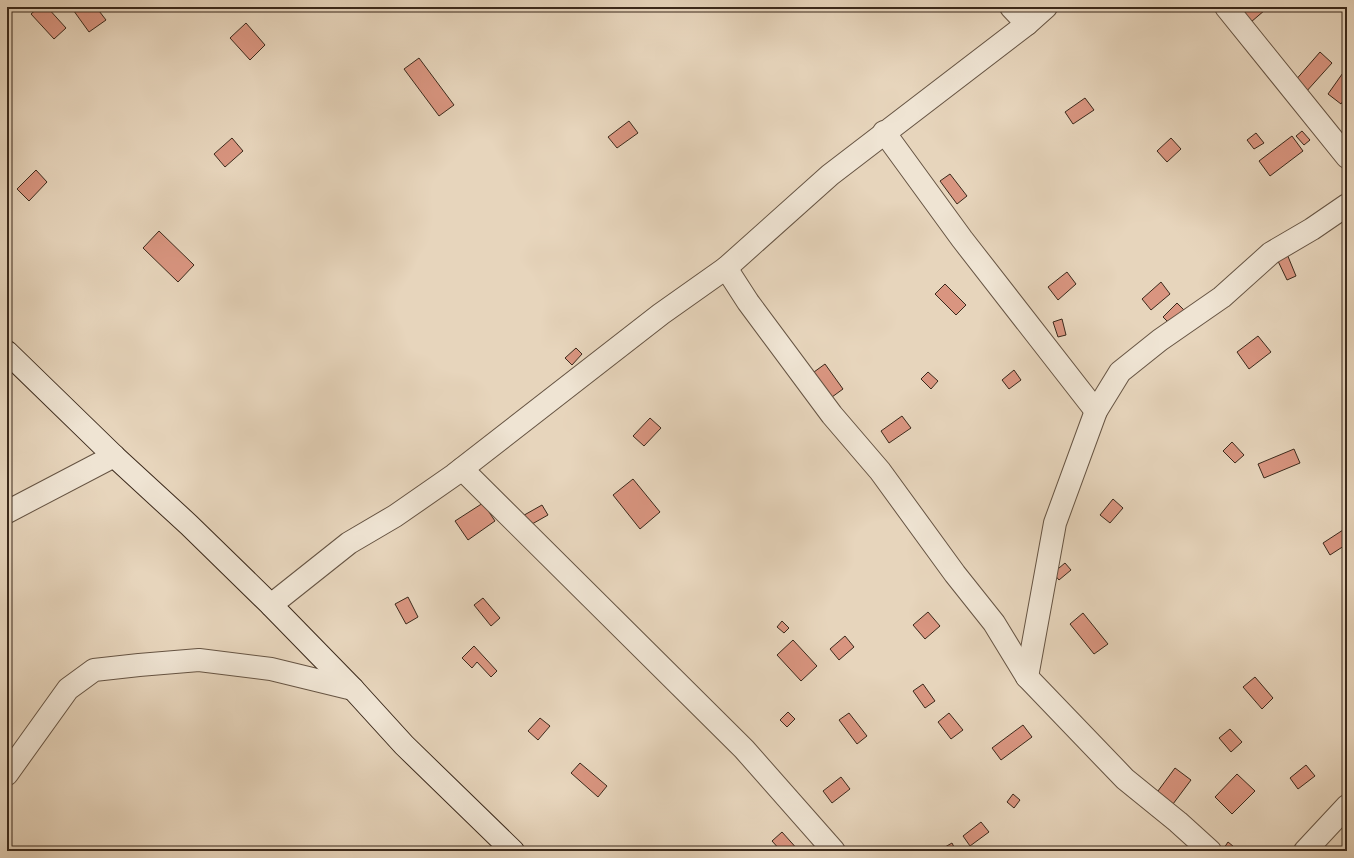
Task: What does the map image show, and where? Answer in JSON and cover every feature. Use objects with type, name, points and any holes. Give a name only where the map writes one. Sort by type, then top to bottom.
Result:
[{"type":"street","points":[[1012,7],[1026,24]]},
{"type":"street","points":[[271,605],[350,543],[395,516],[462,469],[661,314],[726,268],[830,174],[1026,24],[1046,7]]},
{"type":"street","points":[[1226,7],[1347,157]]},
{"type":"street","points":[[884,132],[962,239],[1096,410]]},
{"type":"street","points":[[1027,677],[1055,523],[1096,410],[1120,372],[1160,340],[1222,297],[1271,253],[1312,229],[1347,205]]},
{"type":"street","points":[[726,268],[748,302],[832,415],[880,471],[955,574],[994,623],[1027,677],[1125,780],[1178,822],[1210,851]]},
{"type":"street","points":[[7,352],[114,456],[189,524],[271,605],[404,745],[513,851]]},
{"type":"street","points":[[7,512],[114,456]]},
{"type":"street","points":[[462,469],[744,749],[834,851]]},
{"type":"street","points":[[7,774],[68,689],[94,670],[199,660],[271,669],[353,690]]},
{"type":"street","points":[[1305,851],[1347,806]]},
{"type":"building","points":[[39,7],[47,7],[66,28],[54,39],[31,14]]},
{"type":"building","points":[[71,7],[96,7],[106,20],[89,32]]},
{"type":"building","points":[[1239,7],[1263,7],[1265,10],[1251,22]]},
{"type":"building","points":[[246,23],[265,45],[250,60],[230,38]]},
{"type":"building","points":[[1320,52],[1332,63],[1305,93],[1294,82]]},
{"type":"building","points":[[419,58],[454,105],[439,116],[404,69]]},
{"type":"building","points":[[1345,70],[1347,72],[1347,95],[1341,104],[1328,94]]},
{"type":"building","points":[[1085,98],[1094,110],[1073,124],[1065,112]]},
{"type":"building","points":[[629,121],[638,133],[617,148],[608,137]]},
{"type":"building","points":[[1302,131],[1310,140],[1304,145],[1296,136]]},
{"type":"building","points":[[1256,133],[1264,143],[1254,149],[1247,140]]},
{"type":"building","points":[[1292,136],[1303,151],[1270,176],[1259,161]]},
{"type":"building","points":[[232,138],[243,151],[225,167],[214,154]]},
{"type":"building","points":[[1171,138],[1181,149],[1167,162],[1157,151]]},
{"type":"building","points":[[36,170],[47,182],[29,201],[17,189]]},
{"type":"building","points":[[950,174],[967,196],[957,204],[940,181]]},
{"type":"building","points":[[159,231],[194,265],[178,282],[143,248]]},
{"type":"building","points":[[1287,254],[1296,276],[1287,280],[1277,259]]},
{"type":"building","points":[[1067,272],[1076,284],[1058,300],[1048,287]]},
{"type":"building","points":[[1161,282],[1170,294],[1151,310],[1142,299]]},
{"type":"building","points":[[945,284],[966,305],[956,315],[935,294]]},
{"type":"building","points":[[1177,303],[1185,311],[1171,325],[1163,317]]},
{"type":"building","points":[[1062,319],[1066,335],[1058,337],[1053,322]]},
{"type":"building","points":[[1258,336],[1271,352],[1249,369],[1237,352]]},
{"type":"building","points":[[576,348],[582,354],[572,365],[565,358]]},
{"type":"building","points":[[825,364],[843,389],[832,397],[814,372]]},
{"type":"building","points":[[1014,370],[1021,380],[1009,389],[1002,380]]},
{"type":"building","points":[[928,372],[938,381],[931,389],[921,379]]},
{"type":"building","points":[[902,416],[911,428],[889,443],[881,431]]},
{"type":"building","points":[[650,418],[661,428],[644,446],[633,436]]},
{"type":"building","points":[[1232,442],[1244,455],[1235,463],[1223,451]]},
{"type":"building","points":[[1294,449],[1300,463],[1264,478],[1258,464]]},
{"type":"building","points":[[633,479],[660,512],[640,529],[613,495]]},
{"type":"building","points":[[1113,499],[1123,508],[1110,523],[1100,515]]},
{"type":"building","points":[[483,503],[495,521],[468,540],[455,521]]},
{"type":"building","points":[[542,505],[548,515],[525,528],[519,518]]},
{"type":"building","points":[[1343,530],[1347,535],[1347,544],[1330,555],[1323,543]]},
{"type":"building","points":[[1065,563],[1071,570],[1059,580],[1053,573]]},
{"type":"building","points":[[408,597],[418,617],[406,624],[395,604]]},
{"type":"building","points":[[483,598],[500,618],[491,626],[474,605]]},
{"type":"building","points":[[928,612],[940,626],[925,639],[913,625]]},
{"type":"building","points":[[1083,613],[1108,644],[1094,654],[1070,624]]},
{"type":"building","points":[[782,621],[789,628],[784,633],[777,627]]},
{"type":"building","points":[[845,636],[854,647],[839,660],[830,649]]},
{"type":"building","points":[[793,640],[817,666],[801,681],[777,655]]},
{"type":"building","points":[[474,646],[497,671],[491,677],[477,662],[472,668],[462,658]]},
{"type":"building","points":[[1255,677],[1273,698],[1262,709],[1243,687]]},
{"type":"building","points":[[923,684],[935,701],[925,708],[913,691]]},
{"type":"building","points":[[788,712],[795,719],[787,727],[780,720]]},
{"type":"building","points":[[849,713],[867,736],[857,744],[839,720]]},
{"type":"building","points":[[949,713],[963,730],[951,739],[938,722]]},
{"type":"building","points":[[540,718],[550,726],[538,740],[528,731]]},
{"type":"building","points":[[1023,725],[1032,737],[1001,760],[992,748]]},
{"type":"building","points":[[1230,729],[1242,742],[1231,752],[1219,738]]},
{"type":"building","points":[[580,763],[607,786],[598,797],[571,773]]},
{"type":"building","points":[[1306,765],[1315,776],[1298,789],[1290,778]]},
{"type":"building","points":[[1175,768],[1191,780],[1170,808],[1155,795]]},
{"type":"building","points":[[1237,774],[1255,791],[1232,814],[1215,797]]},
{"type":"building","points":[[841,777],[850,789],[832,803],[823,791]]},
{"type":"building","points":[[1013,794],[1020,800],[1014,808],[1007,802]]},
{"type":"building","points":[[981,822],[989,832],[970,846],[963,836]]},
{"type":"building","points":[[782,832],[799,851],[781,851],[772,841]]},
{"type":"building","points":[[1228,842],[1239,851],[1222,851]]},
{"type":"building","points":[[952,843],[956,851],[938,851]]}]
